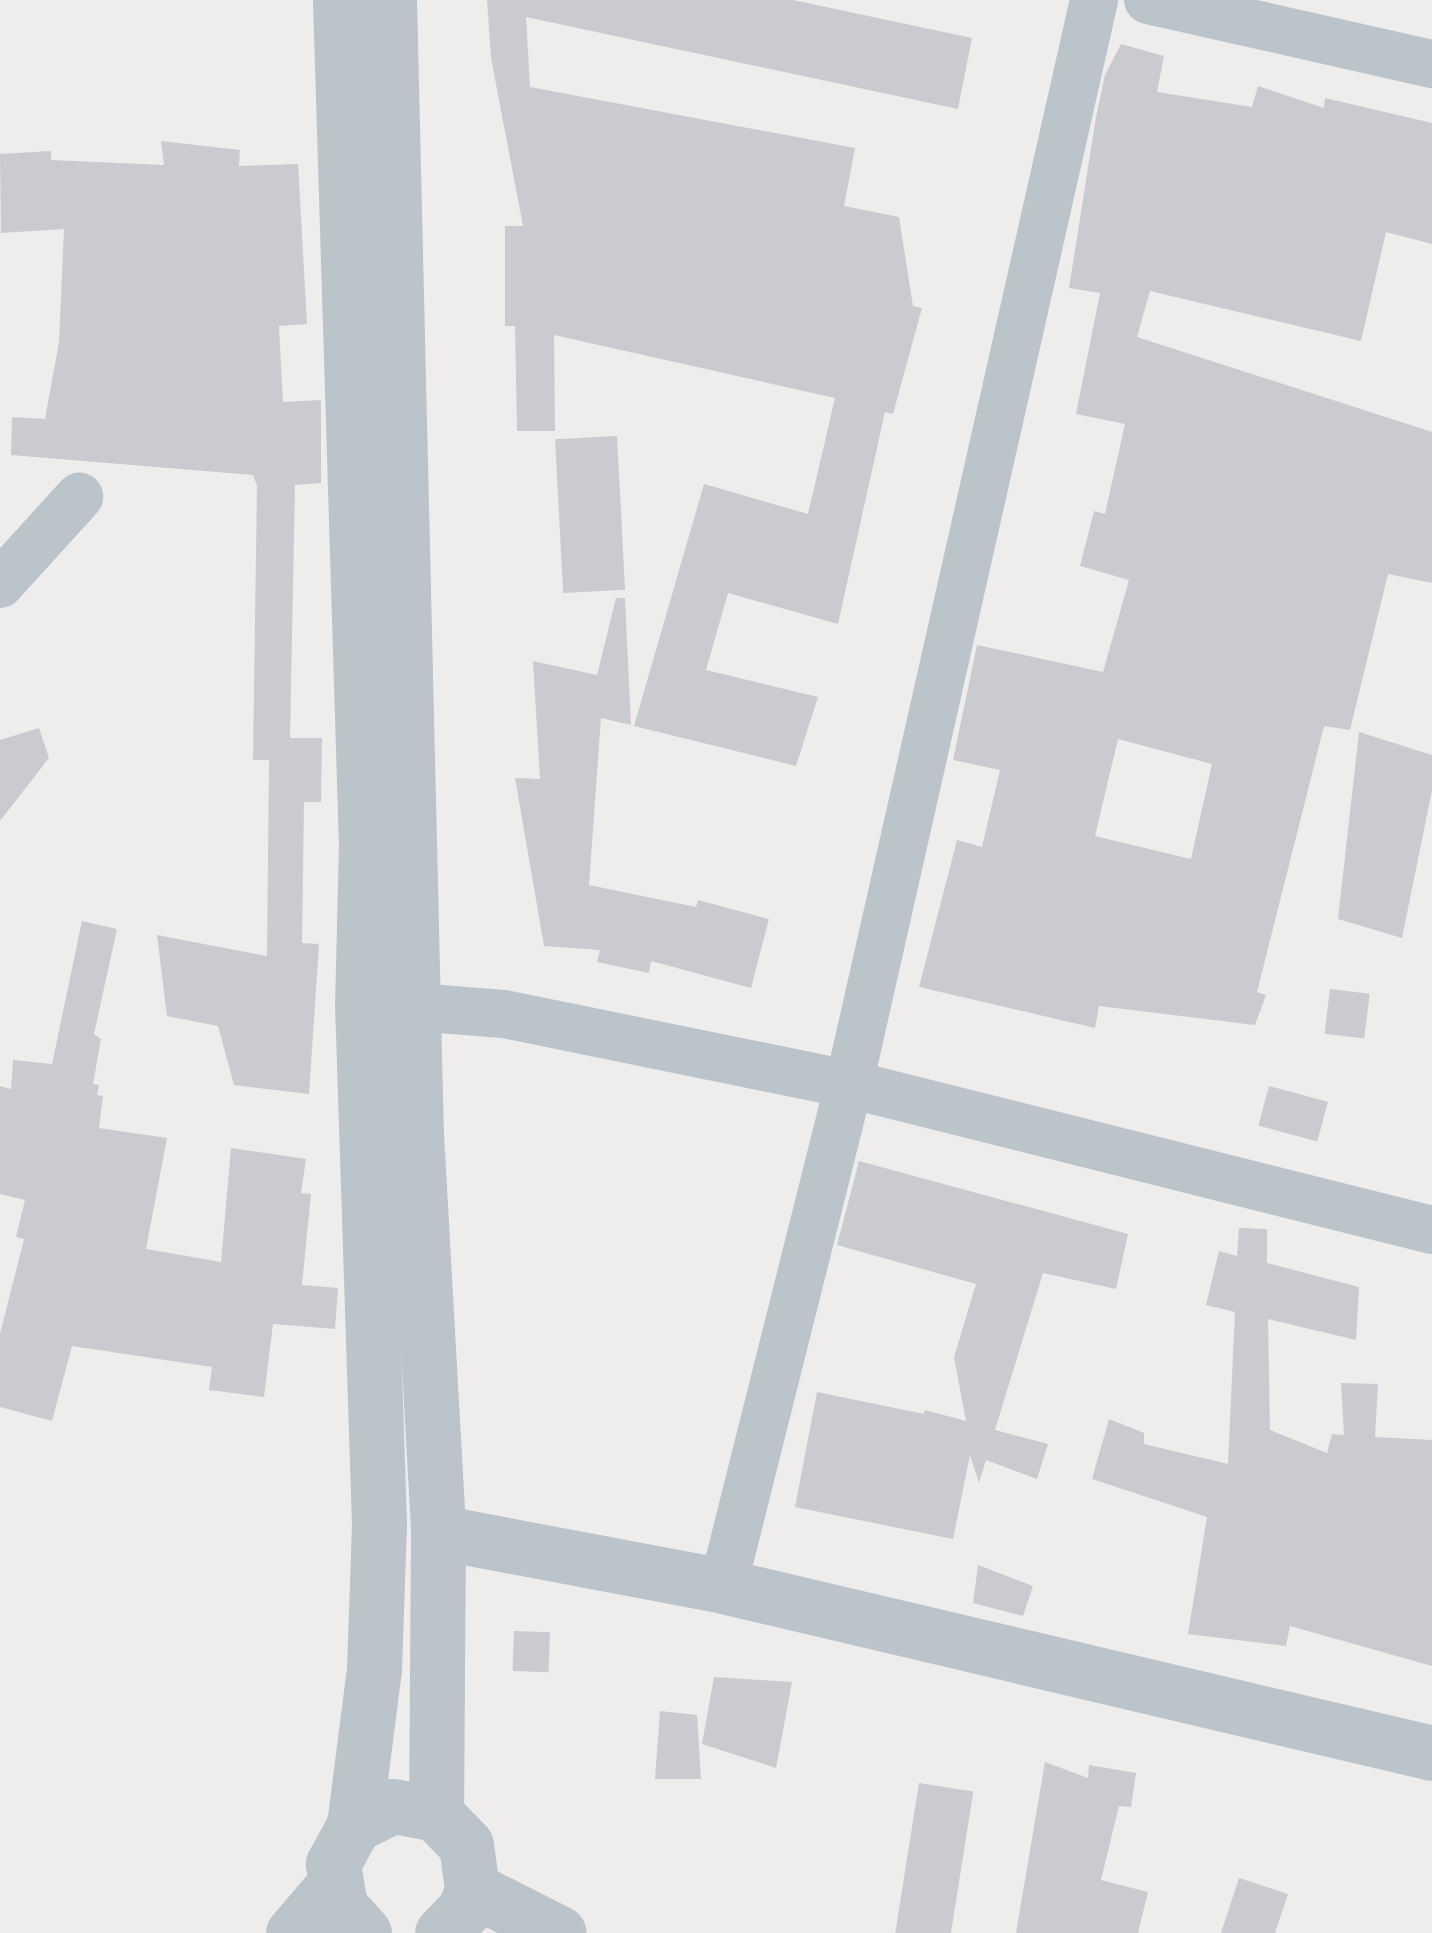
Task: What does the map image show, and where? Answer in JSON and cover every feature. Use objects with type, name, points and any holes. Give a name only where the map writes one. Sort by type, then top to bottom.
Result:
[{"type":"street","points":[[340,0],[366,844],[362,1003],[378,1611],[368,1739],[354,1825],[333,1864],[333,1886],[340,1906],[364,1933]]},
{"type":"street","points":[[389,0],[416,1006],[416,1134],[438,1532],[436,1814]]},
{"type":"street","points":[[723,1586],[850,1084],[1094,0]]},
{"type":"street","points":[[1148,0],[1432,64]]},
{"type":"street","points":[[0,584],[79,497]]},
{"type":"street","points":[[362,1003],[504,1014],[850,1084],[1430,1219]]},
{"type":"street","points":[[438,1532],[723,1586],[1432,1753]]},
{"type":"street","points":[[354,1825],[392,1806],[436,1814],[466,1845],[472,1889],[465,1909],[442,1933]]},
{"type":"street","points":[[293,1933],[333,1886]]},
{"type":"street","points":[[472,1889],[559,1933]]},
{"type":"building","points":[[487,0],[793,0],[972,38],[958,109],[526,17],[530,87],[855,148],[844,206],[899,217],[913,306],[922,308],[893,414],[885,412],[838,624],[728,593],[706,670],[818,697],[796,766],[634,726],[704,484],[808,514],[835,398],[554,335],[555,431],[517,431],[515,326],[505,326],[505,226],[523,226],[491,58]]},
{"type":"building","points":[[1121,44],[1164,56],[1157,92],[1252,107],[1258,86],[1324,108],[1325,98],[1432,123],[1432,244],[1386,232],[1361,341],[1150,291],[1137,337],[1432,432],[1432,583],[1388,574],[1350,730],[1324,726],[1257,992],[1266,995],[1255,1025],[1099,1006],[1095,1028],[919,987],[957,840],[982,847],[1000,770],[953,760],[977,645],[1103,672],[1129,580],[1080,566],[1094,511],[1105,514],[1125,424],[1076,414],[1100,293],[1069,288],[1105,75]],"holes":[[[1118,739],[1212,764],[1191,859],[1095,836]]]},
{"type":"building","points":[[161,141],[240,150],[239,166],[298,164],[307,324],[279,326],[283,402],[321,400],[321,483],[295,485],[290,738],[322,738],[321,802],[304,802],[302,943],[319,944],[309,1094],[234,1085],[218,1026],[167,1016],[157,935],[267,956],[269,760],[253,760],[257,486],[253,475],[11,455],[12,417],[45,419],[59,342],[64,229],[1,233],[0,154],[51,151],[51,160],[164,165]]},
{"type":"building","points":[[617,436],[625,590],[563,593],[555,439]]},
{"type":"building","points":[[616,598],[625,598],[631,725],[601,718],[589,885],[696,907],[698,900],[769,919],[751,988],[651,961],[649,973],[597,962],[600,950],[544,946],[515,778],[540,779],[533,661],[597,675]]},
{"type":"building","points":[[39,728],[49,758],[0,821],[0,740]]},
{"type":"building","points":[[1359,732],[1432,755],[1432,790],[1402,938],[1338,919]]},
{"type":"building","points":[[82,921],[117,929],[94,1034],[101,1039],[93,1084],[99,1085],[97,1095],[103,1096],[99,1128],[167,1138],[146,1249],[221,1262],[231,1148],[306,1159],[301,1193],[311,1194],[302,1285],[338,1288],[335,1329],[273,1324],[264,1397],[209,1390],[212,1367],[72,1346],[52,1421],[0,1407],[0,1334],[24,1239],[16,1237],[25,1200],[0,1194],[0,1086],[11,1089],[13,1060],[52,1064]]},
{"type":"building","points":[[1330,989],[1370,994],[1364,1039],[1325,1034]]},
{"type":"building","points":[[1269,1086],[1328,1102],[1317,1141],[1258,1126]]},
{"type":"building","points":[[859,1161],[1128,1234],[1116,1289],[1043,1273],[995,1430],[1048,1444],[1037,1479],[986,1460],[979,1483],[970,1455],[953,1539],[795,1507],[817,1392],[966,1421],[954,1357],[976,1284],[837,1245]]},
{"type":"building","points":[[1239,1228],[1267,1229],[1267,1263],[1359,1287],[1356,1340],[1268,1319],[1270,1430],[1327,1453],[1332,1434],[1344,1435],[1341,1383],[1378,1384],[1375,1437],[1432,1440],[1432,1666],[1290,1626],[1286,1646],[1188,1634],[1207,1517],[1092,1479],[1109,1419],[1144,1433],[1144,1444],[1228,1464],[1235,1312],[1206,1305],[1219,1251],[1237,1256]]},
{"type":"building","points":[[978,1565],[1033,1586],[1023,1616],[973,1603]]},
{"type":"building","points":[[514,1631],[550,1632],[549,1672],[513,1671]]},
{"type":"building","points":[[714,1677],[792,1682],[776,1768],[702,1744]]},
{"type":"building","points":[[660,1711],[697,1715],[701,1779],[655,1779]]},
{"type":"building","points":[[1045,1762],[1088,1778],[1089,1765],[1136,1773],[1131,1807],[1119,1806],[1101,1880],[1148,1892],[1138,1933],[1016,1933]]},
{"type":"building","points":[[919,1783],[973,1792],[951,1933],[895,1933]]},
{"type":"building","points":[[1239,1878],[1288,1894],[1275,1933],[1221,1933]]}]
